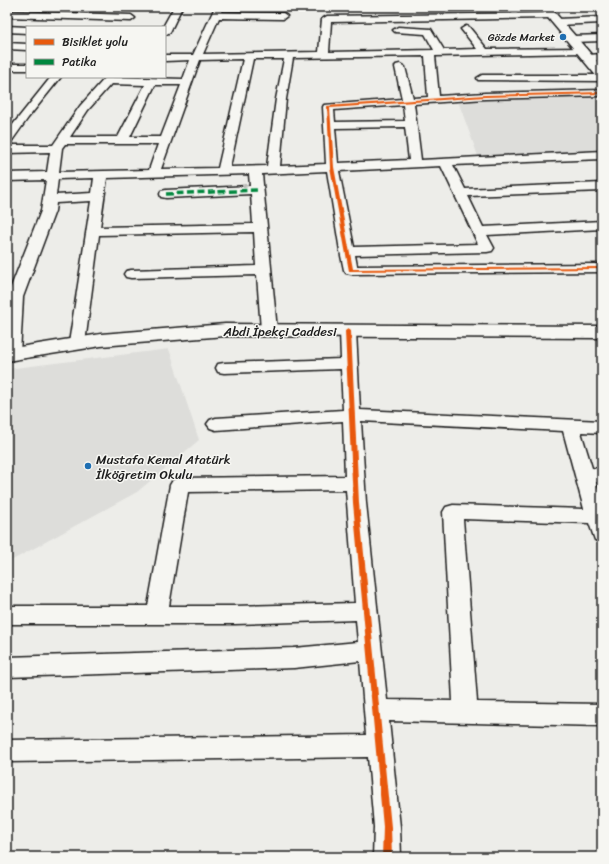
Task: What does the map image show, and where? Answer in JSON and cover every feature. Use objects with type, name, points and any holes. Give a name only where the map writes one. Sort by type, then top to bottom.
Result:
[{"type":"main road","points":[[551,15],[572,38],[602,77]]},
{"type":"main road","name":"Abdi İpekçi Caddesi","points":[[10,354],[101,340],[225,330],[602,332]]},
{"type":"street","points":[[166,29],[178,7]]},
{"type":"street","points":[[153,174],[186,82],[217,11],[283,16]]},
{"type":"street","points":[[7,14],[134,15],[126,26]]},
{"type":"street","points":[[324,55],[327,19],[551,15],[602,20]]},
{"type":"street","points":[[7,29],[26,30]]},
{"type":"street","points":[[466,29],[480,52],[485,96]]},
{"type":"street","points":[[392,30],[428,30],[435,53],[434,99]]},
{"type":"street","points":[[556,38],[602,38]]},
{"type":"street","points":[[7,46],[26,47]]},
{"type":"street","points":[[166,58],[534,51],[585,54],[602,57]]},
{"type":"street","points":[[534,51],[539,64]]},
{"type":"street","points":[[273,170],[281,99],[289,56]]},
{"type":"street","points":[[223,171],[248,57]]},
{"type":"street","points":[[7,67],[26,66]]},
{"type":"street","points":[[400,67],[408,101],[415,163]]},
{"type":"street","points":[[482,78],[602,77]]},
{"type":"street","points":[[7,140],[24,116],[55,78]]},
{"type":"street","points":[[10,354],[15,297],[48,211],[52,176],[59,144],[84,108],[110,79],[151,82],[186,82]]},
{"type":"street","points":[[122,141],[151,82]]},
{"type":"street","points":[[602,93],[485,96],[328,107],[332,167],[351,270],[602,268]]},
{"type":"street","points":[[329,125],[410,124]]},
{"type":"street","points":[[7,149],[59,144],[122,141],[165,141]]},
{"type":"street","points":[[7,177],[273,170],[602,155]]},
{"type":"street","points":[[347,251],[487,248],[445,162]]},
{"type":"street","points":[[255,170],[269,330]]},
{"type":"street","points":[[77,344],[101,175]]},
{"type":"street","points":[[460,193],[602,187]]},
{"type":"street","points":[[166,194],[257,190]]},
{"type":"street","points":[[49,199],[98,197]]},
{"type":"street","points":[[478,231],[602,225]]},
{"type":"street","points":[[93,231],[260,228]]},
{"type":"street","points":[[131,274],[264,270]]},
{"type":"street","points":[[348,331],[355,483],[387,827],[387,857]]},
{"type":"street","points":[[224,368],[349,364]]},
{"type":"street","points":[[216,424],[352,416],[602,427]]},
{"type":"street","points":[[466,712],[454,512],[599,526],[570,426]]},
{"type":"street","points":[[584,473],[602,476]]},
{"type":"street","points":[[158,614],[180,485],[355,483]]},
{"type":"street","points":[[7,615],[366,611]]},
{"type":"street","points":[[7,667],[294,658],[370,650]]},
{"type":"street","points":[[376,710],[602,715]]},
{"type":"street","points":[[7,751],[379,746]]},
{"type":"shaded area","points":[[602,96],[602,151],[478,156],[458,101]]},
{"type":"shaded area","name":"Mustafa Kemal Atatürk İlköğretim Okulu","points":[[169,349],[199,440],[137,492],[7,563],[7,369]]},
{"type":"marked path","points":[[166,194],[257,190]]},
{"type":"cycle path","points":[[602,93],[485,96],[328,107],[332,167],[351,270],[602,268]]},
{"type":"cycle path","points":[[348,331],[356,503],[387,827],[387,857]]},
{"type":"place","name":"Gözde Market","points":[[563,37]]},
{"type":"place","name":"Mustafa Kemal Atatürk İlköğretim Okulu","points":[[88,466]]}]
